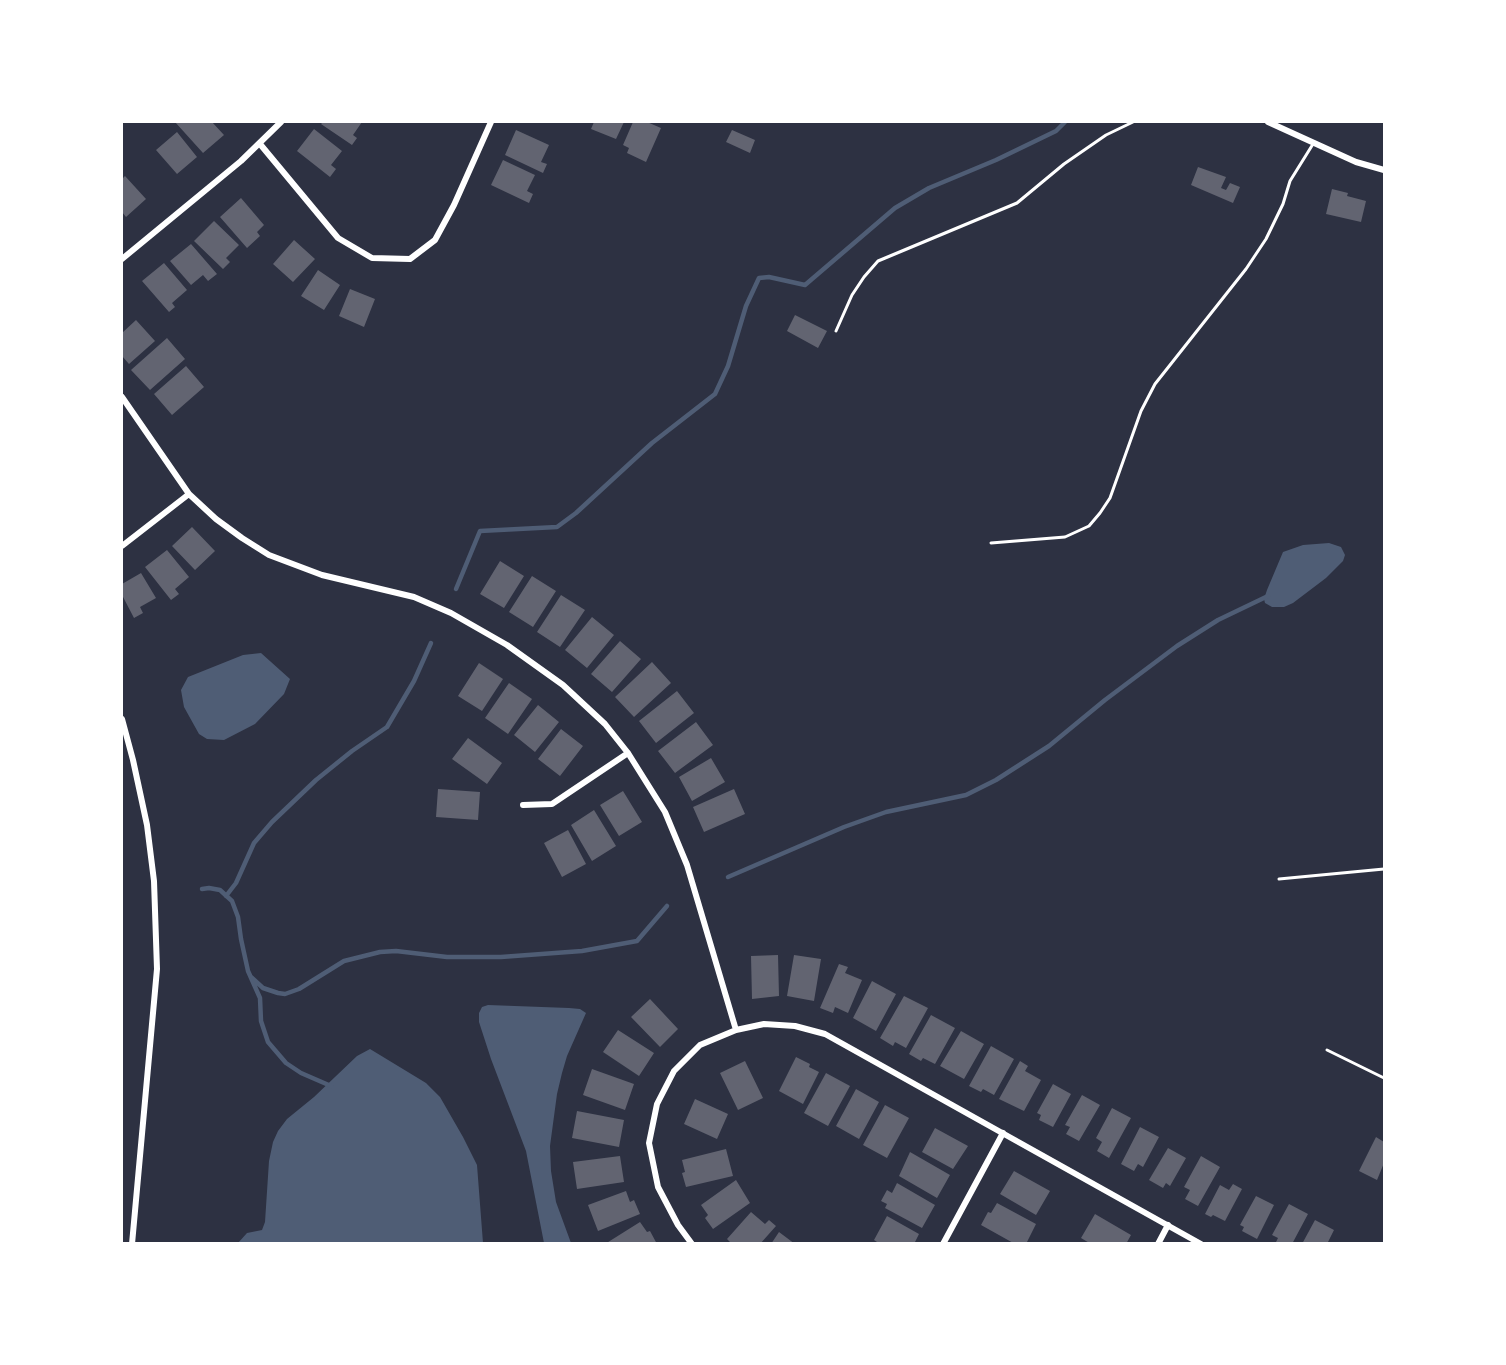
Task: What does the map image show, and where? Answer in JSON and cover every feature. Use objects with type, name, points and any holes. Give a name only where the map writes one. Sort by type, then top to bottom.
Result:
[{"type":"street","points":[[122,259],[260,144],[281,122]]},
{"type":"street","points":[[260,144],[338,238],[372,258],[410,259],[435,240],[454,205],[491,122]]},
{"type":"street","points":[[1268,122],[1356,162],[1384,170]]},
{"type":"street","points":[[122,397],[189,494],[216,519],[269,555],[322,575],[414,597],[451,613],[507,645],[563,685],[605,724],[628,753],[665,812],[687,865],[736,1030]]},
{"type":"street","points":[[122,546],[189,494]]},
{"type":"street","points":[[122,719],[147,825],[154,881],[157,969],[132,1244]]},
{"type":"street","points":[[523,805],[552,804],[628,753]]},
{"type":"street","points":[[692,1244],[678,1225],[658,1187],[649,1143],[657,1104],[674,1071],[700,1045],[736,1030],[764,1024],[795,1026],[825,1034],[1201,1244]]},
{"type":"street","points":[[943,1244],[1003,1133]]},
{"type":"street","points":[[1158,1244],[1168,1226]]},
{"type":"lane","points":[[836,330],[852,295],[878,261],[1017,203],[1064,164],[1106,135],[1132,122]]},
{"type":"lane","points":[[991,543],[1065,537],[1089,526],[1100,513],[1110,498],[1142,411],[1155,384],[1246,269],[1266,239],[1283,204],[1290,181],[1313,144]]},
{"type":"lane","points":[[1279,879],[1384,869]]},
{"type":"lane","points":[[1327,1050],[1384,1078]]},
{"type":"water","points":[[1329,543],[1341,547],[1345,555],[1343,561],[1326,578],[1293,603],[1284,607],[1272,607],[1265,603],[1267,590],[1283,552],[1303,545]]},
{"type":"water","points":[[261,653],[290,679],[284,694],[255,724],[224,740],[207,739],[199,734],[184,707],[181,690],[188,677],[243,655]]},
{"type":"water","points":[[488,1005],[569,1008],[580,1009],[586,1013],[562,1073],[550,1146],[556,1202],[571,1243],[544,1243],[526,1151],[479,1022],[482,1007]]},
{"type":"water","points":[[370,1049],[426,1083],[440,1097],[477,1165],[483,1243],[238,1243],[247,1233],[262,1230],[265,1222],[269,1161],[278,1131],[287,1119],[357,1056]]},
{"type":"building","points":[[175,122],[212,122],[224,135],[203,153]]},
{"type":"building","points":[[323,122],[362,122],[353,135],[357,138],[352,145],[321,124]]},
{"type":"building","points":[[594,122],[624,122],[616,139],[591,129]]},
{"type":"building","points":[[633,122],[647,122],[661,128],[646,162],[627,153],[629,148],[623,145]]},
{"type":"building","points":[[314,129],[342,151],[331,165],[336,169],[330,177],[297,151]]},
{"type":"building","points":[[516,130],[549,145],[541,162],[547,164],[543,173],[505,155]]},
{"type":"building","points":[[732,130],[755,140],[750,153],[726,142]]},
{"type":"building","points":[[177,132],[197,157],[177,174],[156,150]]},
{"type":"building","points":[[503,160],[535,175],[527,191],[533,194],[529,203],[491,185]]},
{"type":"building","points":[[1198,167],[1226,177],[1221,188],[1226,190],[1230,183],[1240,187],[1233,203],[1191,185]]},
{"type":"building","points":[[125,176],[146,199],[126,217],[122,212],[122,179]]},
{"type":"building","points":[[1332,189],[1366,201],[1361,222],[1326,214]]},
{"type":"building","points":[[241,198],[264,225],[257,232],[260,236],[247,248],[220,217]]},
{"type":"building","points":[[214,221],[239,245],[226,258],[230,262],[223,269],[194,241]]},
{"type":"building","points":[[294,240],[315,259],[293,282],[273,264]]},
{"type":"building","points":[[191,244],[217,274],[208,281],[203,275],[191,285],[170,261]]},
{"type":"building","points":[[164,263],[187,290],[172,303],[175,307],[169,312],[142,281]]},
{"type":"building","points":[[318,270],[340,285],[324,310],[301,296]]},
{"type":"building","points":[[350,289],[375,299],[364,327],[339,316]]},
{"type":"building","points":[[795,315],[827,331],[818,348],[787,331]]},
{"type":"building","points":[[136,320],[155,341],[129,364],[122,356],[122,333]]},
{"type":"building","points":[[167,338],[185,359],[150,390],[131,370]]},
{"type":"building","points":[[186,366],[204,387],[172,415],[154,394]]},
{"type":"building","points":[[192,527],[215,551],[195,570],[172,546]]},
{"type":"building","points":[[167,550],[189,577],[175,589],[179,594],[171,600],[145,567]]},
{"type":"building","points":[[500,561],[524,576],[504,608],[480,594]]},
{"type":"building","points":[[141,573],[156,598],[140,607],[143,613],[134,618],[122,595],[122,584]]},
{"type":"building","points":[[532,576],[556,591],[533,627],[509,612]]},
{"type":"building","points":[[561,595],[585,610],[560,647],[537,632]]},
{"type":"building","points":[[592,617],[614,635],[587,668],[565,650]]},
{"type":"building","points":[[620,641],[641,659],[612,692],[591,674]]},
{"type":"building","points":[[652,662],[671,683],[634,717],[615,697]]},
{"type":"building","points":[[479,663],[503,679],[482,711],[458,696]]},
{"type":"building","points":[[509,683],[532,699],[508,734],[485,718]]},
{"type":"building","points":[[677,691],[694,713],[656,743],[639,721]]},
{"type":"building","points":[[538,705],[559,722],[535,752],[514,735]]},
{"type":"building","points":[[696,722],[713,745],[675,773],[658,751]]},
{"type":"building","points":[[561,729],[583,746],[560,776],[538,759]]},
{"type":"building","points":[[468,738],[502,763],[487,784],[452,759]]},
{"type":"building","points":[[711,758],[725,782],[692,801],[679,777]]},
{"type":"building","points":[[438,789],[480,792],[478,820],[436,817]]},
{"type":"building","points":[[734,789],[745,814],[704,832],[693,807]]},
{"type":"building","points":[[623,791],[642,822],[619,836],[600,805]]},
{"type":"building","points":[[594,810],[616,846],[592,861],[571,825]]},
{"type":"building","points":[[568,830],[586,864],[562,877],[544,843]]},
{"type":"building","points":[[778,955],[779,996],[752,999],[751,956]]},
{"type":"building","points":[[794,955],[821,959],[814,1001],[787,996]]},
{"type":"building","points":[[839,964],[848,967],[845,973],[862,980],[848,1013],[835,1007],[833,1013],[820,1008]]},
{"type":"building","points":[[872,981],[896,994],[876,1031],[853,1018]]},
{"type":"building","points":[[904,996],[928,1008],[906,1048],[895,1042],[893,1046],[880,1038]]},
{"type":"building","points":[[650,999],[678,1029],[660,1047],[631,1017]]},
{"type":"building","points":[[931,1015],[955,1028],[935,1064],[923,1058],[921,1061],[909,1054]]},
{"type":"building","points":[[618,1030],[654,1053],[639,1076],[603,1052]]},
{"type":"building","points":[[961,1031],[984,1044],[964,1079],[940,1066]]},
{"type":"building","points":[[991,1046],[1014,1059],[994,1095],[983,1089],[981,1092],[969,1086]]},
{"type":"building","points":[[796,1057],[819,1072],[803,1104],[779,1091]]},
{"type":"building","points":[[745,1061],[763,1098],[738,1110],[720,1073]]},
{"type":"building","points":[[1020,1061],[1028,1066],[1025,1071],[1041,1080],[1024,1111],[999,1099]]},
{"type":"building","points":[[592,1069],[634,1084],[625,1110],[583,1095]]},
{"type":"building","points":[[826,1073],[850,1086],[828,1126],[804,1113]]},
{"type":"building","points":[[1053,1084],[1071,1094],[1053,1127],[1039,1120],[1041,1115],[1037,1113]]},
{"type":"building","points":[[856,1089],[879,1102],[859,1139],[836,1126]]},
{"type":"building","points":[[1082,1095],[1100,1105],[1079,1141],[1066,1134],[1070,1127],[1065,1125]]},
{"type":"building","points":[[695,1099],[728,1114],[717,1139],[684,1124]]},
{"type":"building","points":[[885,1105],[909,1118],[887,1158],[863,1145]]},
{"type":"building","points":[[1112,1108],[1131,1118],[1109,1158],[1097,1151],[1102,1142],[1096,1138]]},
{"type":"building","points":[[577,1111],[624,1120],[619,1147],[572,1138]]},
{"type":"building","points":[[1140,1127],[1159,1137],[1143,1167],[1138,1164],[1134,1171],[1121,1164]]},
{"type":"building","points":[[935,1128],[968,1146],[953,1169],[922,1152]]},
{"type":"building","points":[[1376,1137],[1384,1142],[1384,1163],[1377,1180],[1359,1171]]},
{"type":"building","points":[[1168,1148],[1186,1158],[1170,1186],[1166,1183],[1163,1188],[1149,1180]]},
{"type":"building","points":[[726,1149],[733,1176],[686,1187],[682,1173],[685,1172],[682,1160]]},
{"type":"building","points":[[910,1152],[950,1175],[937,1198],[899,1176]]},
{"type":"building","points":[[620,1156],[624,1182],[577,1189],[573,1162]]},
{"type":"building","points":[[1201,1156],[1220,1167],[1198,1206],[1185,1199],[1190,1190],[1184,1187]]},
{"type":"building","points":[[1014,1171],[1050,1191],[1036,1215],[1000,1194]]},
{"type":"building","points":[[736,1180],[750,1203],[713,1229],[705,1218],[708,1215],[701,1205]]},
{"type":"building","points":[[897,1183],[935,1205],[922,1228],[885,1208],[887,1204],[881,1201],[887,1190],[892,1193]]},
{"type":"building","points":[[1233,1184],[1242,1189],[1225,1221],[1205,1214],[1220,1185],[1229,1190]]},
{"type":"building","points":[[626,1191],[630,1202],[634,1200],[640,1214],[598,1231],[588,1205]]},
{"type":"building","points":[[1256,1196],[1274,1205],[1257,1239],[1242,1231],[1244,1227],[1240,1225]]},
{"type":"building","points":[[997,1203],[1036,1224],[1026,1244],[1015,1244],[981,1225],[988,1212],[991,1213]]},
{"type":"building","points":[[1289,1204],[1308,1214],[1292,1244],[1275,1244],[1278,1238],[1272,1235]]},
{"type":"building","points":[[751,1212],[765,1224],[769,1220],[776,1226],[760,1244],[732,1244],[727,1239]]},
{"type":"building","points":[[1095,1214],[1131,1235],[1126,1244],[1091,1244],[1081,1238]]},
{"type":"building","points":[[887,1216],[919,1234],[914,1244],[880,1244],[874,1240]]},
{"type":"building","points":[[1315,1220],[1334,1230],[1327,1244],[1302,1244]]},
{"type":"building","points":[[640,1222],[647,1232],[650,1231],[657,1244],[605,1244]]},
{"type":"building","points":[[779,1232],[795,1244],[771,1244]]},
{"type":"waterway","points":[[456,589],[480,531],[557,527],[576,513],[652,443],[715,394],[728,366],[746,306],[759,278],[769,277],[805,285],[895,208],[929,188],[996,160],[1056,131],[1065,122]]},
{"type":"waterway","points":[[728,877],[844,827],[886,812],[966,795],[996,780],[1049,746],[1177,646],[1218,620],[1268,596]]},
{"type":"waterway","points":[[226,896],[236,883],[254,843],[272,822],[316,780],[387,727],[414,681],[431,643]]},
{"type":"waterway","points":[[202,889],[220,890],[232,901],[238,917],[248,971],[260,998],[261,1021],[268,1042],[286,1063],[301,1073],[331,1086]]},
{"type":"waterway","points":[[251,977],[263,988],[285,994],[299,989],[344,961],[380,952],[396,951],[447,957],[501,957],[582,951],[637,941],[667,906]]}]
